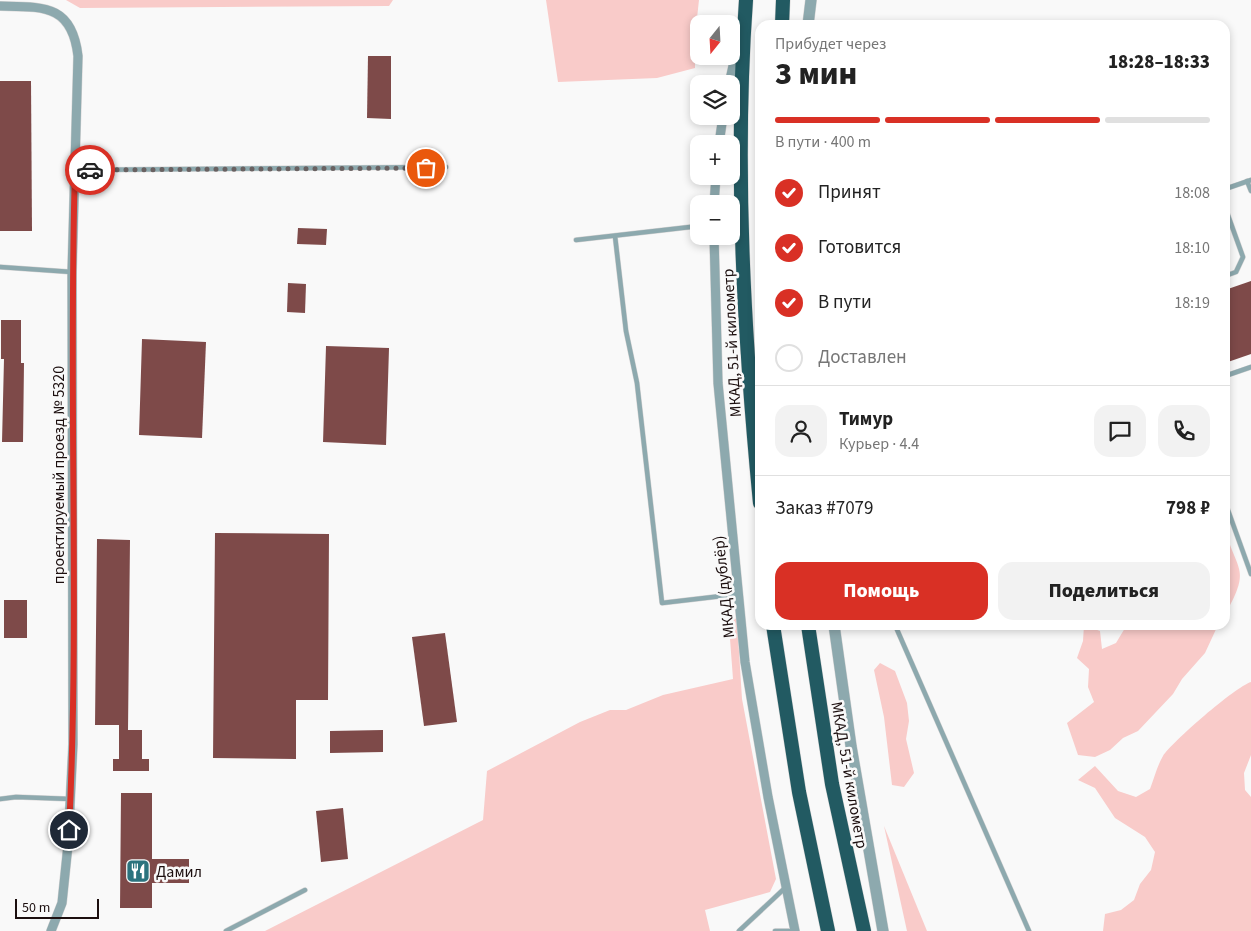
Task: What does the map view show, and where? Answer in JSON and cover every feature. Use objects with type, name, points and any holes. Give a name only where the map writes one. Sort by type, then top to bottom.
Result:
[{"type":"highway","points":[[782,20],[784,0]]},
{"type":"highway","name":"МКАД, 51-й километр","points":[[746,2],[742,177],[745,316],[755,441]]},
{"type":"highway","points":[[774,630],[799,792],[826,927]]},
{"type":"highway","name":"МКАД, 51-й километр","points":[[809,630],[832,784],[864,931]]},
{"type":"street","points":[[808,20],[810,0]]},
{"type":"street","points":[[731,75],[746,2]]},
{"type":"street","name":"проектируемый проезд № 5320","points":[[0,6],[44,8],[55,11],[66,20],[74,36],[78,56],[72,272],[73,744],[71,798],[62,903],[51,931]]},
{"type":"street","name":"МКАД (дублёр)","points":[[714,245],[718,383],[745,662],[795,931]]},
{"type":"street","points":[[835,630],[851,746],[883,931]]},
{"type":"lane","points":[[75,170],[446,167]]},
{"type":"lane","points":[[1230,187],[1249,180],[1251,191]]},
{"type":"lane","points":[[1230,221],[1243,257],[1236,272],[1230,274]]},
{"type":"lane","points":[[576,240],[690,227]]},
{"type":"lane","points":[[615,236],[626,331],[638,383],[662,603],[739,594]]},
{"type":"lane","points":[[0,267],[72,272]]},
{"type":"lane","points":[[1230,374],[1251,366]]},
{"type":"lane","points":[[1230,516],[1251,574]]},
{"type":"lane","points":[[897,630],[1029,931]]},
{"type":"lane","points":[[0,799],[16,797],[71,798]]},
{"type":"lane","points":[[738,931],[786,887]]},
{"type":"lane","points":[[226,931],[305,890]]},
{"type":"lane","points":[[776,931],[789,931]]},
{"type":"shaded area","points":[[66,0],[393,0],[389,6],[80,8]]},
{"type":"shaded area","points":[[546,0],[699,0],[697,15],[690,15],[690,65],[695,65],[695,68],[657,78],[558,82]]},
{"type":"shaded area","points":[[1230,544],[1240,571],[1238,588],[1230,606]]},
{"type":"shaded area","points":[[728,612],[737,620],[742,699],[776,879],[770,892],[705,910],[710,931],[265,931],[483,820],[487,771],[580,722],[610,710],[626,710],[663,695],[733,679]]},
{"type":"shaded area","points":[[1084,630],[1100,631],[1102,649],[1116,643],[1124,630],[1216,630],[1205,653],[1182,679],[1173,694],[1138,731],[1123,738],[1110,750],[1095,757],[1078,755],[1067,723],[1094,702],[1088,687],[1089,669],[1077,658],[1083,641]]},
{"type":"shaded area","points":[[880,663],[895,671],[907,703],[909,721],[906,739],[914,773],[904,787],[892,785],[884,717],[874,670]]},
{"type":"shaded area","points":[[1251,682],[1251,755],[1244,773],[1245,790],[1251,797],[1251,931],[1103,931],[1105,914],[1121,910],[1134,900],[1140,884],[1151,870],[1155,852],[1145,837],[1115,818],[1095,788],[1078,780],[1095,766],[1118,791],[1136,797],[1150,789],[1163,756],[1178,739],[1218,704]]},
{"type":"shaded area","points":[[884,826],[927,931],[907,931]]},
{"type":"building","points":[[368,56],[391,56],[391,119],[367,118]]},
{"type":"building","points":[[0,81],[31,81],[32,231],[0,231]]},
{"type":"building","points":[[298,228],[327,229],[326,245],[297,244]]},
{"type":"building","points":[[1251,281],[1251,354],[1230,361],[1230,288]]},
{"type":"building","points":[[288,283],[306,284],[305,313],[287,312]]},
{"type":"building","points":[[1,320],[21,320],[21,363],[24,363],[23,442],[2,442],[4,359],[1,359]]},
{"type":"building","points":[[142,339],[206,342],[202,438],[139,435]]},
{"type":"building","points":[[326,346],[389,348],[386,445],[323,442]]},
{"type":"building","points":[[215,533],[329,534],[328,700],[296,700],[296,759],[213,758]]},
{"type":"building","points":[[97,539],[130,540],[128,730],[142,730],[142,759],[149,759],[149,771],[113,771],[113,759],[119,759],[119,725],[95,725]]},
{"type":"building","points":[[4,600],[27,600],[27,638],[4,638]]},
{"type":"building","points":[[445,633],[457,722],[424,726],[412,637]]},
{"type":"building","points":[[383,730],[383,752],[330,753],[330,731]]},
{"type":"building","points":[[121,793],[152,793],[152,859],[189,859],[189,883],[152,883],[152,908],[120,908]]},
{"type":"building","points":[[343,808],[348,859],[321,862],[316,811]]},
{"type":"way so far","points":[[90,170],[426,168]]},
{"type":"place","name":"Дамил","points":[[138,871]]},
{"type":"route","points":[[69,830],[73,744],[72,272],[75,170],[90,170]]}]
